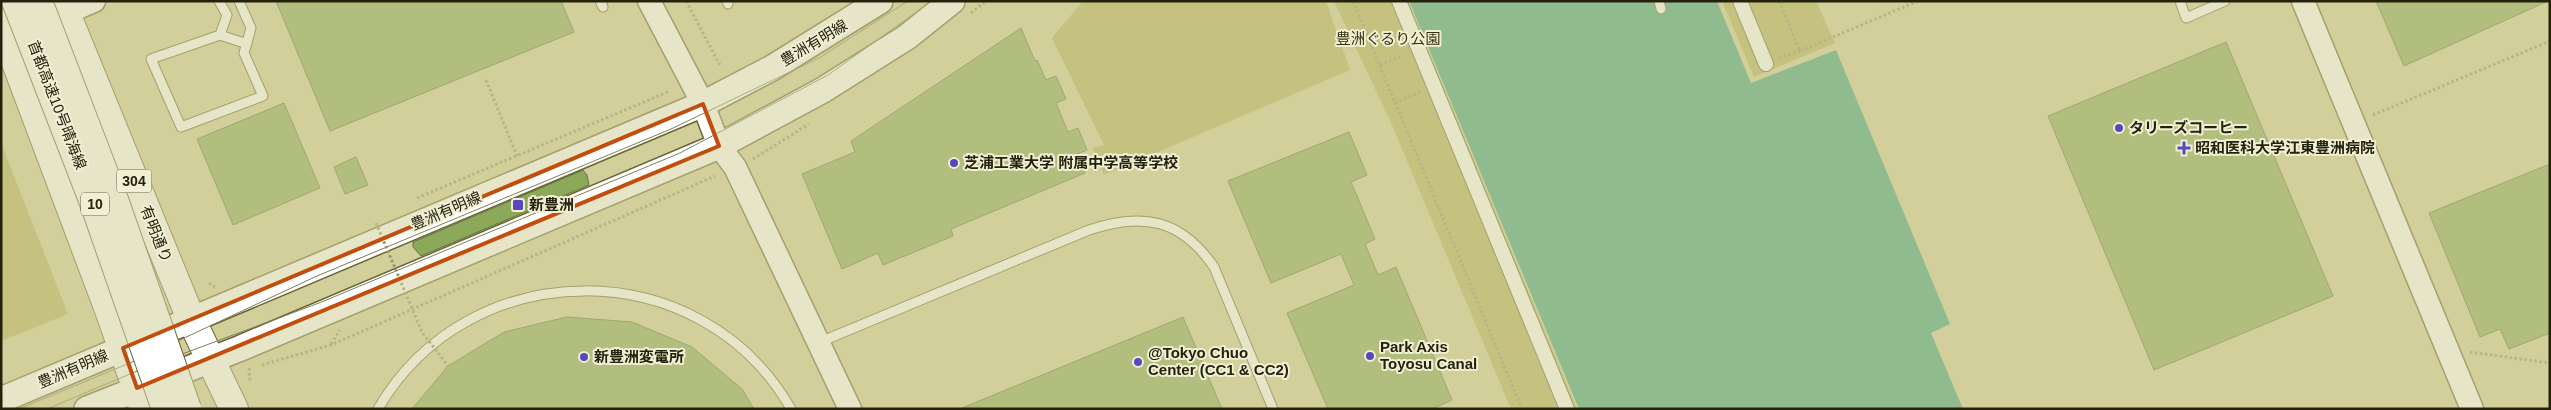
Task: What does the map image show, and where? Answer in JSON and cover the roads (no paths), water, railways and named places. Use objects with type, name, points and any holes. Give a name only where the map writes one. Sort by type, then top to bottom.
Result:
[{"type":"main road","name":"首都高速10号晴海線","points":[[16,1],[94,200],[166,409]]},
{"type":"main road","name":"首都高速10号晴海線","points":[[38,1],[112,194],[187,409]]},
{"type":"main road","name":"豊洲有明線","points":[[1,400],[703,104],[772,68],[880,1]]},
{"type":"main road","points":[[87,409],[140,398],[211,359],[719,146],[823,90],[907,37],[952,1]]},
{"type":"main road","name":"有明通り","points":[[63,7],[192,318],[234,409]]},
{"type":"main road","points":[[1,23],[140,398]]},
{"type":"street","points":[[63,7],[94,1]]},
{"type":"street","points":[[649,1],[703,104],[719,146],[735,167],[820,342],[850,409]]},
{"type":"street","points":[[1399,1],[1567,409]]},
{"type":"street","points":[[1740,1],[1766,64]]},
{"type":"street","points":[[2303,1],[2472,409]]},
{"type":"lane","points":[[219,1],[227,14],[220,35]]},
{"type":"lane","points":[[239,1],[251,28],[247,44],[244,53],[263,96],[181,127],[151,60],[220,35],[247,44]]},
{"type":"lane","points":[[2180,1],[2186,18],[2225,1]]},
{"type":"lane","points":[[820,342],[1089,230],[1116,221],[1148,222],[1180,232],[1203,252],[1214,267],[1273,409]]},
{"type":"lane","points":[[378,409],[410,365],[436,341],[468,320],[527,296],[578,290],[609,291],[641,297],[677,308],[703,321],[731,340],[756,362],[791,409]]},
{"type":"tram line","points":[[19,409],[137,360],[317,276],[671,129],[819,58],[908,1]]},
{"type":"tram line","points":[[47,409],[142,369],[319,303],[680,153],[828,75],[932,1]]},
{"type":"place","name":"タリーズコーヒー","points":[[2119,128]]},
{"type":"place","name":"昭和医科大学江東豊洲病院","points":[[2184,148]]},
{"type":"place","name":"芝浦工業大学 附属中学高等学校","points":[[954,163]]},
{"type":"place","name":"新豊洲","points":[[518,205]]},
{"type":"place","name":"Park Axis Toyosu Canal","points":[[1370,356]]},
{"type":"place","name":"新豊洲変電所","points":[[584,357]]},
{"type":"place","name":"@Tokyo Chuo Center (CC1 & CC2)","points":[[1138,362]]},
{"type":"park label","name":"豊洲ぐるり公園","points":[[1388,39]]}]
